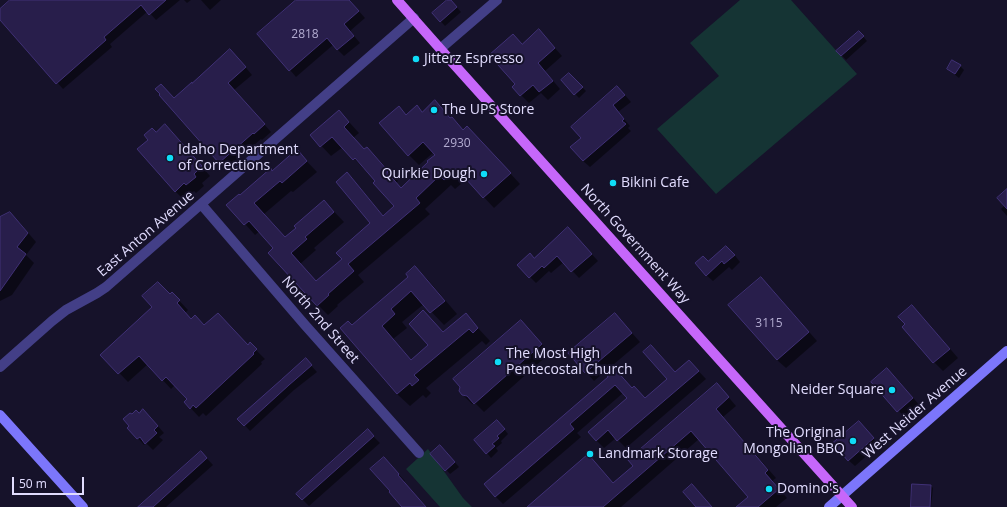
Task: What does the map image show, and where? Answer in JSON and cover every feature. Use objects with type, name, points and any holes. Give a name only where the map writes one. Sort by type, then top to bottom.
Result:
[{"type":"main road","name":"North Government Way","points":[[397,0],[852,507]]},
{"type":"main road","name":"West Neider Avenue","points":[[829,507],[1007,351]]},
{"type":"main road","points":[[0,415],[83,507]]},
{"type":"street","points":[[440,49],[497,0]]},
{"type":"street","name":"East Anton Avenue","points":[[0,367],[66,310],[97,294],[106,287],[414,18]]},
{"type":"street","name":"North 2nd Street","points":[[201,204],[418,453]]},
{"type":"green space","points":[[740,0],[791,0],[857,74],[716,194],[657,129],[719,76],[690,43]]},
{"type":"green space","points":[[428,449],[463,498],[472,507],[440,507],[406,469]]},
{"type":"building","points":[[10,0],[166,0],[149,15],[141,5],[104,37],[106,40],[56,84],[0,20],[0,9]]},
{"type":"building","points":[[296,0],[349,0],[359,11],[344,24],[354,36],[337,50],[327,38],[289,71],[257,34]]},
{"type":"building","points":[[447,0],[451,0],[457,7],[440,22],[432,13]]},
{"type":"building","points":[[539,29],[555,48],[538,63],[553,81],[539,92],[533,85],[520,96],[512,87],[515,84],[489,55],[513,34],[522,44]]},
{"type":"building","points":[[859,31],[864,36],[841,56],[836,51]]},
{"type":"building","points":[[230,49],[246,67],[228,83],[265,124],[219,163],[155,89],[161,84],[174,98]]},
{"type":"building","points":[[952,60],[961,65],[955,74],[947,69]]},
{"type":"building","points":[[569,73],[583,87],[574,95],[561,80]]},
{"type":"building","points":[[617,86],[625,95],[613,105],[624,119],[622,121],[626,124],[583,161],[570,147],[581,138],[571,127]]},
{"type":"building","points":[[435,100],[450,118],[452,117],[463,130],[467,126],[511,173],[483,198],[457,169],[444,180],[440,175],[416,198],[420,203],[348,264],[354,271],[317,306],[268,253],[273,248],[249,221],[244,225],[226,205],[271,168],[272,171],[297,149],[307,161],[282,183],[280,181],[254,203],[285,237],[296,228],[294,226],[324,200],[334,212],[305,237],[307,239],[291,253],[316,281],[342,259],[336,253],[370,223],[336,182],[347,172],[383,216],[394,206],[373,183],[375,181],[355,158],[353,160],[332,137],[320,147],[310,135],[339,110],[349,122],[344,127],[364,149],[367,147],[401,188],[428,162],[427,161],[435,155],[423,142],[408,156],[379,123],[399,106],[406,115],[417,105],[422,112]]},
{"type":"building","name":"Idaho Department of Corrections","points":[[165,124],[202,166],[194,174],[196,177],[186,185],[184,183],[175,192],[137,149],[148,140],[144,135],[152,128],[156,132]]},
{"type":"building","points":[[1007,189],[1007,209],[997,198]]},
{"type":"building","points":[[10,212],[28,233],[17,247],[26,254],[0,291],[0,217]]},
{"type":"building","points":[[568,227],[592,254],[571,272],[557,256],[544,268],[542,266],[529,278],[517,265],[530,253],[534,258]]},
{"type":"building","points":[[726,246],[735,255],[724,264],[722,261],[706,276],[695,263],[703,256],[708,261]]},
{"type":"building","points":[[415,266],[445,301],[430,313],[411,291],[391,309],[395,314],[382,326],[411,360],[428,345],[409,324],[423,310],[443,332],[466,313],[478,328],[473,333],[469,329],[414,375],[419,380],[412,386],[410,383],[397,394],[340,328],[348,321],[352,325],[408,277],[406,274]]},
{"type":"building","points":[[761,277],[809,332],[777,360],[728,305]]},
{"type":"building","points":[[158,282],[170,294],[172,292],[180,300],[177,303],[191,319],[195,315],[204,325],[218,313],[248,345],[250,342],[257,349],[253,353],[254,354],[196,408],[193,405],[190,409],[184,402],[187,399],[166,377],[162,381],[139,356],[118,374],[100,355],[152,307],[142,296]]},
{"type":"building","points":[[912,305],[950,349],[933,363],[902,327],[905,324],[898,317]]},
{"type":"building","points":[[615,313],[632,333],[585,373],[568,353]]},
{"type":"building","name":"The Most High Pentecostal Church","points":[[521,320],[542,344],[474,404],[467,396],[462,395],[459,391],[460,387],[453,379]]},
{"type":"building","points":[[651,345],[675,372],[689,360],[699,371],[617,441],[608,430],[596,441],[588,432],[627,398],[615,385],[570,424],[574,429],[495,497],[484,484],[608,377],[607,375],[615,369],[632,388],[634,386],[645,398],[667,379],[643,352]]},
{"type":"building","points":[[306,358],[312,365],[244,426],[237,419],[281,380]]},
{"type":"building","name":"Neider Square","points":[[887,368],[913,398],[897,412],[871,382]]},
{"type":"building","points":[[717,383],[729,397],[716,409],[768,470],[765,473],[779,489],[758,507],[736,507],[748,497],[691,431],[603,507],[527,507],[588,454],[613,483],[633,466],[628,460]]},
{"type":"building","points":[[143,409],[158,426],[154,430],[157,433],[145,444],[140,437],[137,439],[127,428],[129,426],[123,419],[136,410],[139,413]]},
{"type":"building","points":[[497,420],[505,429],[497,436],[499,438],[492,444],[495,446],[486,454],[474,440]]},
{"type":"building","name":"The Original Mongolian BBQ","points":[[859,421],[874,438],[848,461],[833,443]]},
{"type":"building","points":[[368,429],[374,436],[302,500],[296,494]]},
{"type":"building","points":[[440,445],[455,462],[445,471],[430,454]]},
{"type":"building","points":[[201,451],[207,458],[153,507],[138,507]]},
{"type":"building","points":[[384,457],[426,507],[402,507],[389,492],[390,491],[370,469]]},
{"type":"building","points":[[692,484],[712,507],[696,507],[683,492]]},
{"type":"building","points":[[912,484],[931,485],[930,507],[911,507]]},
{"type":"place","name":"Jitterz Espresso","points":[[416,59]]},
{"type":"place","name":"The UPS Store","points":[[434,110]]},
{"type":"place","name":"Idaho Department of Corrections","points":[[170,158]]},
{"type":"place","name":"Quirkie Dough","points":[[484,174]]},
{"type":"place","name":"Bikini Cafe","points":[[613,183]]},
{"type":"place","name":"The Most High Pentecostal Church","points":[[498,362]]},
{"type":"place","name":"Neider Square","points":[[892,390]]},
{"type":"place","name":"The Original Mongolian BBQ","points":[[853,441]]},
{"type":"place","name":"Landmark Storage","points":[[590,454]]},
{"type":"place","name":"Domino's","points":[[769,489]]}]
